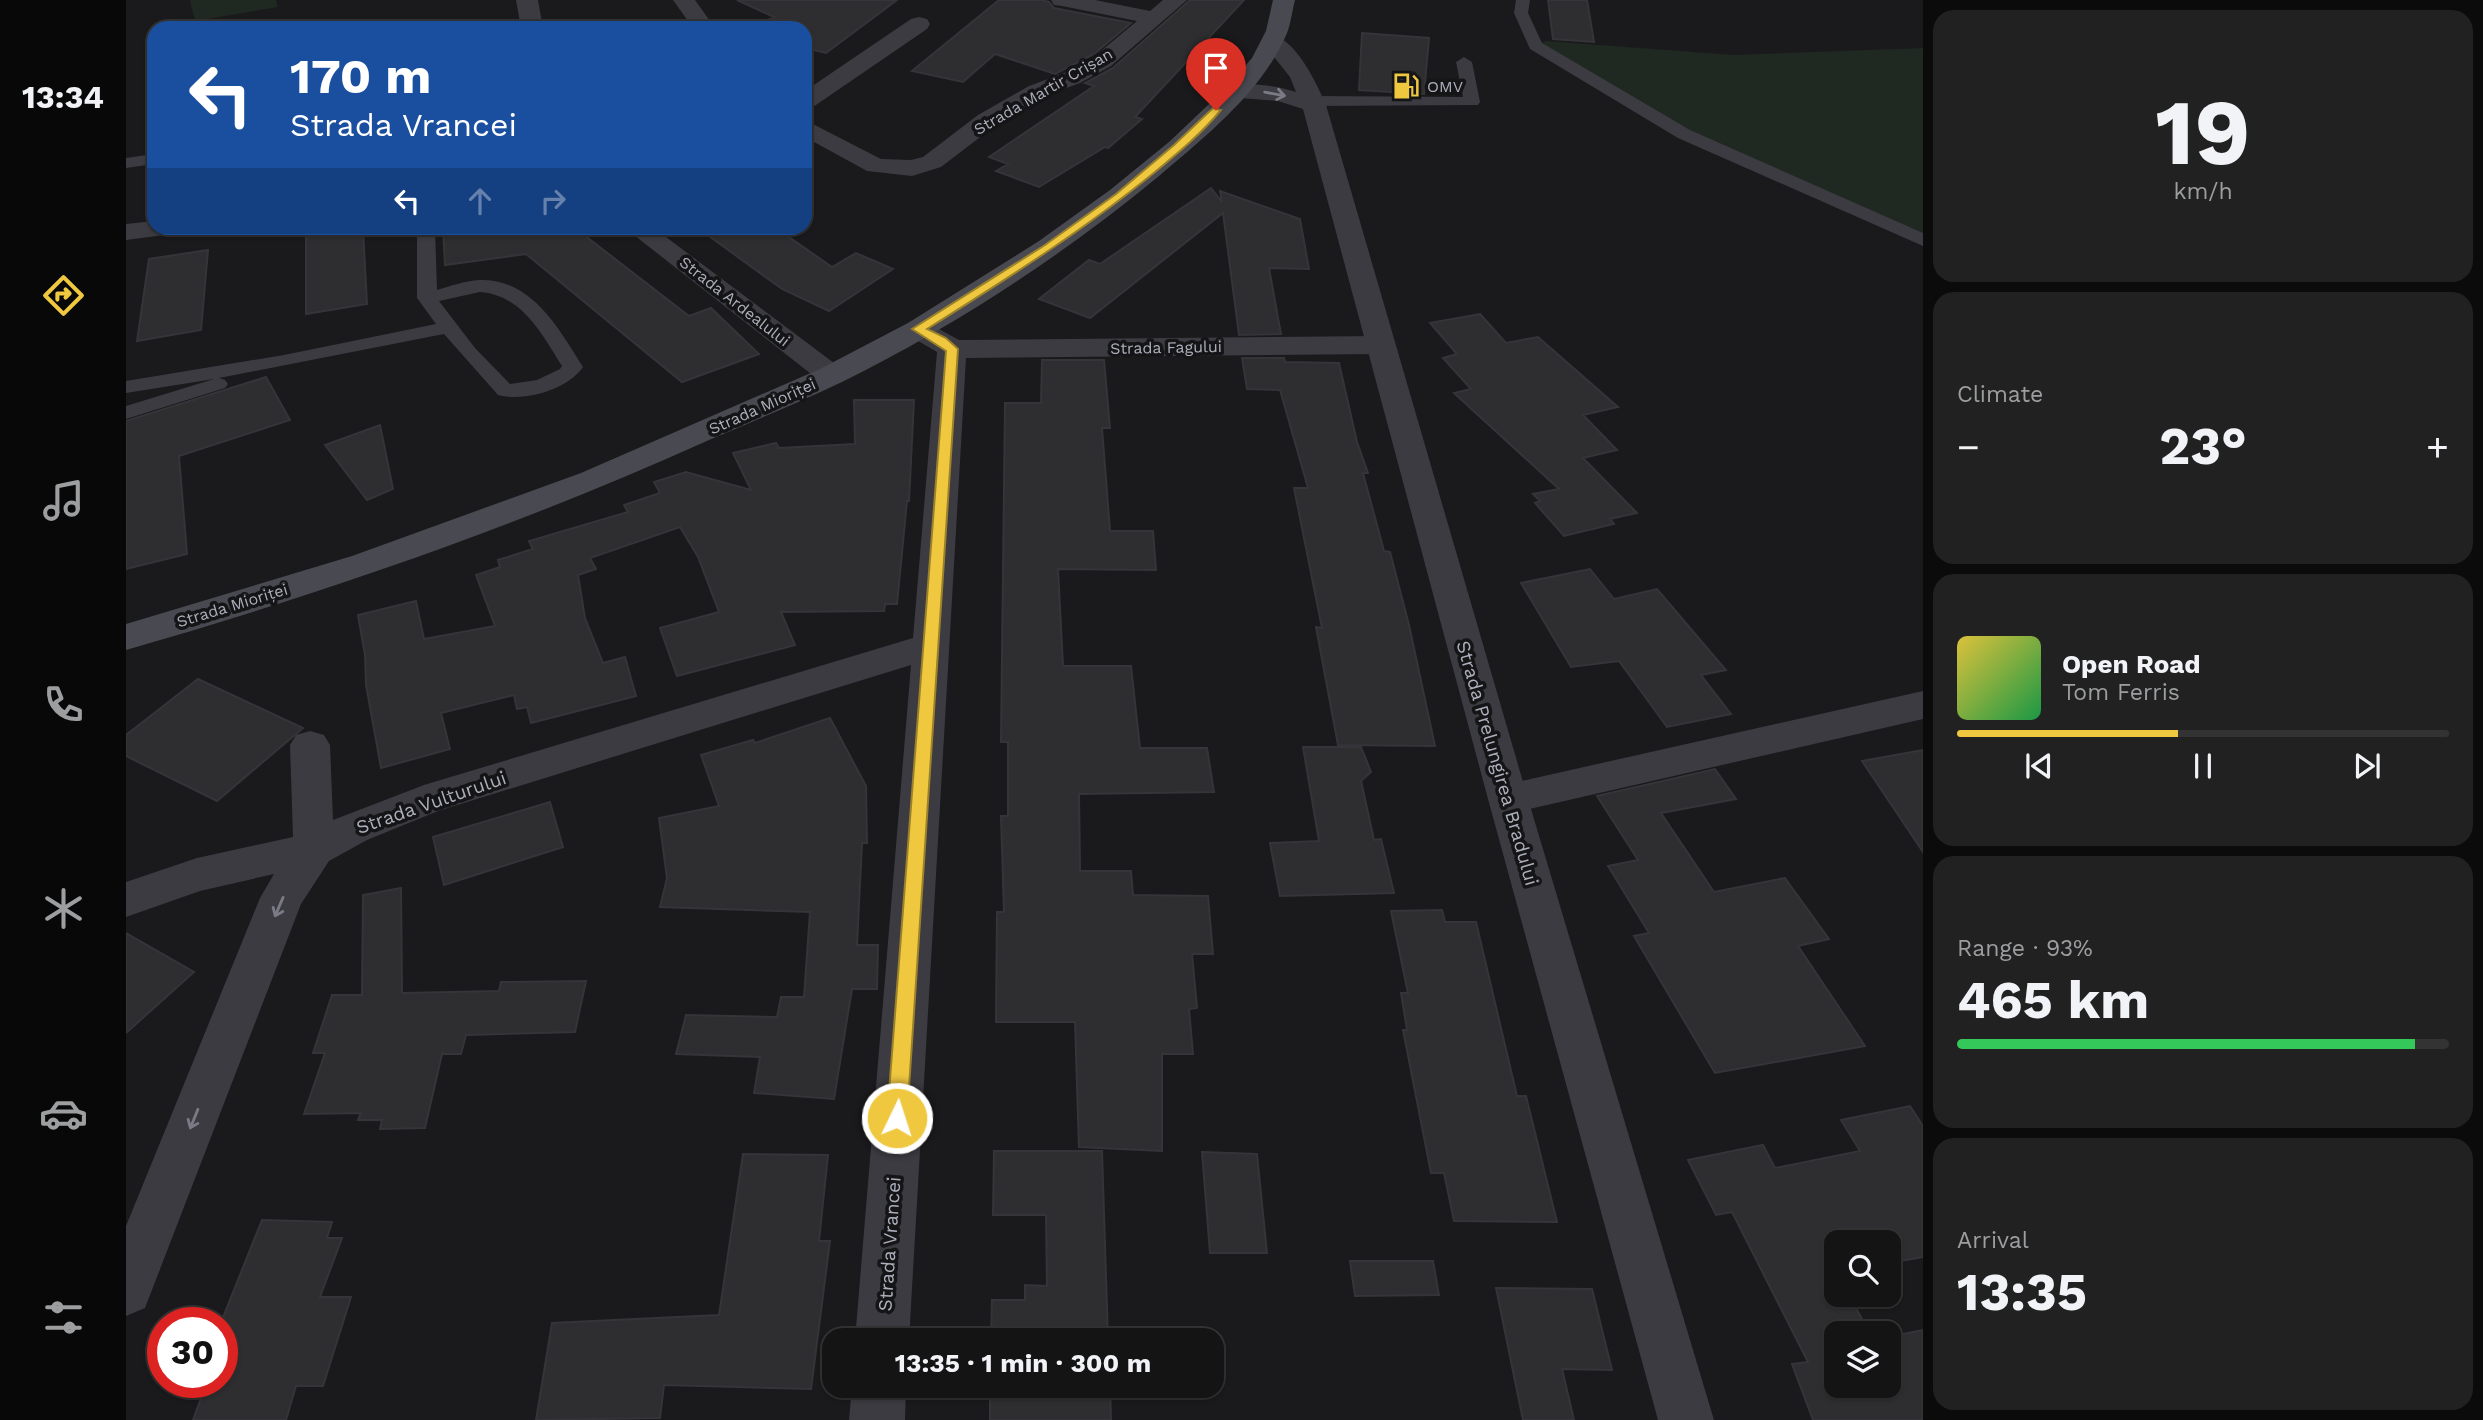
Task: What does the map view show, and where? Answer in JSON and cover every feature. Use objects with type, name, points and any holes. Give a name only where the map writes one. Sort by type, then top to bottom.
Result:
[{"type":"main road","name":"Strada Mioriței","points":[[126,637],[364,564],[567,490],[831,375],[918,329],[1049,247],[1119,196],[1178,147],[1253,72],[1273,42],[1284,0]]},
{"type":"street","points":[[525,21],[527,0]]},
{"type":"street","points":[[684,0],[699,21]]},
{"type":"street","points":[[1062,0],[1155,18]]},
{"type":"street","name":"Strada Martir Crișan","points":[[812,131],[876,166],[912,167],[932,162],[987,120],[1037,91],[1072,78],[1103,61],[1176,0]]},
{"type":"street","points":[[812,97],[919,24]]},
{"type":"street","name":"Strada Prelungirea Bradului","points":[[1273,42],[1301,75],[1313,103],[1686,1420]]},
{"type":"street","points":[[812,72],[837,81]]},
{"type":"street","points":[[1235,92],[1280,94],[1313,103]]},
{"type":"street","points":[[126,232],[147,230]]},
{"type":"street","name":"Strada Ardealului","points":[[647,235],[831,375]]},
{"type":"street","points":[[918,329],[952,349]]},
{"type":"street","name":"Strada Fagului","points":[[952,349],[1380,345]]},
{"type":"street","name":"Strada Vrancei","points":[[883,1328],[952,349]]},
{"type":"street","name":"Strada Vulturului","points":[[126,1290],[282,898],[314,849],[352,829],[424,800],[929,646]]},
{"type":"street","points":[[1508,799],[1923,705]]},
{"type":"street","points":[[126,900],[197,875],[314,849],[310,745]]},
{"type":"street","points":[[877,1420],[878,1398]]},
{"type":"lane","points":[[1523,0],[1521,13],[1535,46],[1684,134],[1923,240]]},
{"type":"lane","points":[[1313,103],[1472,102],[1464,62]]},
{"type":"lane","points":[[126,163],[147,160]]},
{"type":"lane","points":[[426,235],[427,298],[468,352],[505,391],[529,389],[568,376],[573,367],[540,317],[523,301],[499,287],[479,286],[427,298]]},
{"type":"lane","points":[[126,387],[284,361],[449,327]]},
{"type":"lane","points":[[126,414],[284,361]]},
{"type":"shaded area","points":[[190,0],[276,0],[278,7],[195,21]]},
{"type":"shaded area","points":[[1546,41],[1734,55],[1923,48],[1923,240],[1684,134],[1535,46]]},
{"type":"building","points":[[737,0],[897,0],[826,53],[812,50],[812,21],[766,21],[774,17]]},
{"type":"building","points":[[999,0],[1042,0],[1049,2],[1054,8],[1131,23],[1094,54],[1055,74],[995,54],[963,82],[912,71]]},
{"type":"building","points":[[1190,0],[1244,0],[1135,117],[1142,119],[1108,148],[1105,147],[1039,187],[996,171],[1008,164],[989,157],[1094,86],[1085,83],[1113,68]]},
{"type":"building","points":[[1548,0],[1587,0],[1594,42],[1553,39]]},
{"type":"building","points":[[1362,33],[1429,38],[1424,94],[1359,90]]},
{"type":"building","points":[[1211,188],[1222,202],[1220,191],[1300,219],[1309,269],[1269,268],[1281,334],[1239,335],[1223,213],[1090,318],[1039,299],[1089,260],[1100,264]]},
{"type":"building","points":[[363,235],[367,304],[306,314],[306,237]]},
{"type":"building","points":[[443,235],[584,235],[689,316],[711,308],[759,354],[682,382],[526,254],[445,265]]},
{"type":"building","points":[[708,235],[786,235],[832,267],[856,253],[893,269],[829,311],[782,289]]},
{"type":"building","points":[[208,250],[201,330],[137,341],[149,259]]},
{"type":"building","points":[[1480,314],[1506,343],[1538,337],[1618,407],[1583,415],[1617,450],[1583,458],[1637,513],[1610,519],[1614,524],[1564,536],[1535,503],[1540,501],[1533,494],[1559,489],[1454,393],[1471,389],[1443,358],[1457,354],[1430,323]]},
{"type":"building","points":[[1242,358],[1284,358],[1285,362],[1339,363],[1357,442],[1368,473],[1363,473],[1384,551],[1390,552],[1409,625],[1435,746],[1338,745],[1316,627],[1322,628],[1294,488],[1308,488],[1280,390],[1247,389]]},
{"type":"building","points":[[1042,360],[1104,360],[1110,428],[1102,428],[1110,531],[1153,531],[1156,570],[1058,569],[1063,666],[1131,666],[1140,748],[1207,748],[1214,792],[1079,794],[1080,871],[1131,871],[1133,895],[1208,896],[1213,954],[1192,954],[1197,1008],[1189,1009],[1193,1054],[1162,1054],[1162,1151],[1079,1147],[1075,1022],[996,1022],[997,912],[1004,912],[1001,816],[1008,816],[1008,742],[1001,742],[1005,403],[1041,403]]},
{"type":"building","points":[[266,377],[290,420],[179,456],[187,554],[126,569],[126,421]]},
{"type":"building","points":[[854,400],[914,400],[909,501],[897,604],[885,604],[884,611],[781,612],[795,645],[677,676],[660,628],[719,612],[698,557],[680,527],[590,558],[596,569],[578,575],[585,618],[603,663],[625,657],[636,696],[531,723],[527,707],[517,709],[514,695],[441,713],[450,749],[381,768],[366,685],[365,655],[358,615],[416,601],[424,639],[495,626],[476,575],[500,567],[498,560],[533,549],[529,541],[628,512],[624,505],[660,493],[654,482],[686,472],[751,490],[733,453],[776,443],[779,448],[855,444]]},
{"type":"building","points":[[380,425],[393,489],[367,500],[325,445]]},
{"type":"building","points":[[1590,569],[1614,599],[1657,589],[1726,670],[1701,675],[1731,714],[1667,727],[1619,661],[1571,667],[1521,583]]},
{"type":"building","points":[[198,679],[303,728],[217,801],[126,756],[126,735]]},
{"type":"building","points":[[830,718],[866,786],[867,843],[862,843],[857,945],[878,945],[877,989],[852,989],[834,1099],[754,1093],[760,1057],[676,1054],[686,1015],[777,1017],[781,997],[804,997],[810,912],[660,907],[667,878],[659,818],[719,806],[701,755],[753,740],[755,743]]},
{"type":"building","points":[[1303,747],[1361,747],[1371,772],[1361,781],[1374,840],[1381,839],[1394,893],[1280,896],[1270,843],[1319,841]]},
{"type":"building","points":[[1923,750],[1923,852],[1862,761]]},
{"type":"building","points":[[1715,769],[1736,799],[1661,813],[1714,892],[1785,878],[1829,939],[1798,946],[1865,1046],[1715,1073],[1634,936],[1649,933],[1608,866],[1638,860],[1597,796]]},
{"type":"building","points":[[550,802],[563,847],[444,885],[433,837]]},
{"type":"building","points":[[401,888],[402,993],[499,991],[501,982],[586,981],[575,1032],[466,1035],[461,1054],[442,1054],[425,1128],[380,1129],[382,1120],[358,1120],[361,1113],[304,1114],[325,1053],[313,1053],[332,995],[362,995],[363,895]]},
{"type":"building","points":[[1442,910],[1445,922],[1476,922],[1517,1096],[1526,1096],[1557,1222],[1454,1221],[1444,1173],[1431,1173],[1403,1030],[1407,1030],[1401,993],[1408,993],[1391,911]]},
{"type":"building","points":[[126,933],[194,972],[126,1033]]},
{"type":"building","points":[[1910,1106],[1923,1126],[1923,1257],[1901,1261],[1901,1230],[1824,1230],[1824,1307],[1855,1307],[1863,1321],[1824,1321],[1824,1398],[1901,1398],[1901,1334],[1923,1330],[1923,1420],[1813,1420],[1792,1364],[1808,1362],[1732,1212],[1716,1215],[1688,1160],[1763,1145],[1775,1168],[1860,1151],[1841,1120]]},
{"type":"building","points":[[994,1151],[1102,1151],[1108,1328],[991,1328],[992,1300],[1025,1300],[1025,1285],[1047,1286],[1046,1215],[993,1215]]},
{"type":"building","points":[[1202,1152],[1257,1154],[1267,1253],[1210,1253]]},
{"type":"building","points":[[743,1154],[828,1155],[819,1241],[830,1241],[811,1389],[664,1385],[660,1418],[536,1420],[552,1323],[719,1315]]},
{"type":"building","points":[[262,1220],[332,1222],[327,1238],[342,1238],[320,1297],[351,1297],[323,1386],[296,1386],[286,1420],[193,1420],[201,1398],[238,1398],[238,1307],[227,1307]]},
{"type":"building","points":[[1350,1261],[1433,1261],[1439,1295],[1355,1296]]},
{"type":"building","points":[[1496,1288],[1592,1289],[1612,1370],[1562,1369],[1574,1420],[1523,1420]]},
{"type":"building","points":[[990,1398],[1110,1398],[1111,1420],[990,1420]]},
{"type":"place","name":"OMV","points":[[1406,86]]},
{"type":"route","points":[[897,1118],[952,349],[918,329],[1049,247],[1119,196],[1178,147],[1216,110]]}]
